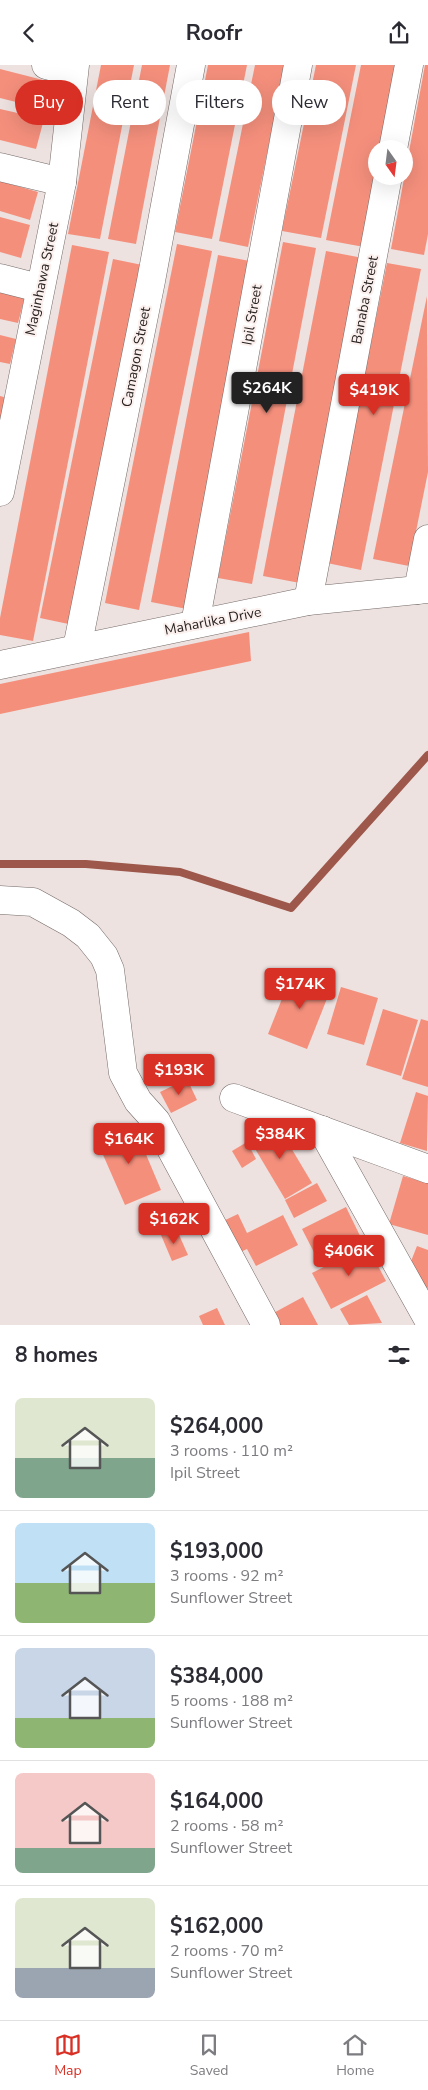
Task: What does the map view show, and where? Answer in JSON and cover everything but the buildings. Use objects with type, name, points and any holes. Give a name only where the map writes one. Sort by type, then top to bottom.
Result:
[{"type":"street","points":[[46,65],[74,68]]},
{"type":"street","name":"Camagon Street","points":[[77,648],[149,291],[190,65]]},
{"type":"street","name":"Ipil Street","points":[[195,624],[298,65]]},
{"type":"street","points":[[395,140],[409,65]]},
{"type":"street","name":"Maginhawa Street","points":[[0,492],[9,389],[39,288],[62,182],[74,68]]},
{"type":"street","points":[[0,167],[62,182]]},
{"type":"street","name":"Banaba Street","points":[[308,601],[386,185]]},
{"type":"street","points":[[0,278],[39,288]]},
{"type":"street","points":[[423,589],[428,539]]},
{"type":"street","name":"Maharlika Drive","points":[[0,665],[308,601],[423,589]]},
{"type":"street","points":[[0,899],[32,902],[64,919],[88,936],[104,956],[110,970],[124,1073],[138,1101],[156,1121],[266,1325]]},
{"type":"street","points":[[234,1098],[428,1169]]},
{"type":"street","points":[[322,1130],[428,1319]]},
{"type":"waterway","points":[[0,864],[86,864],[180,872],[291,908],[428,755]]}]
